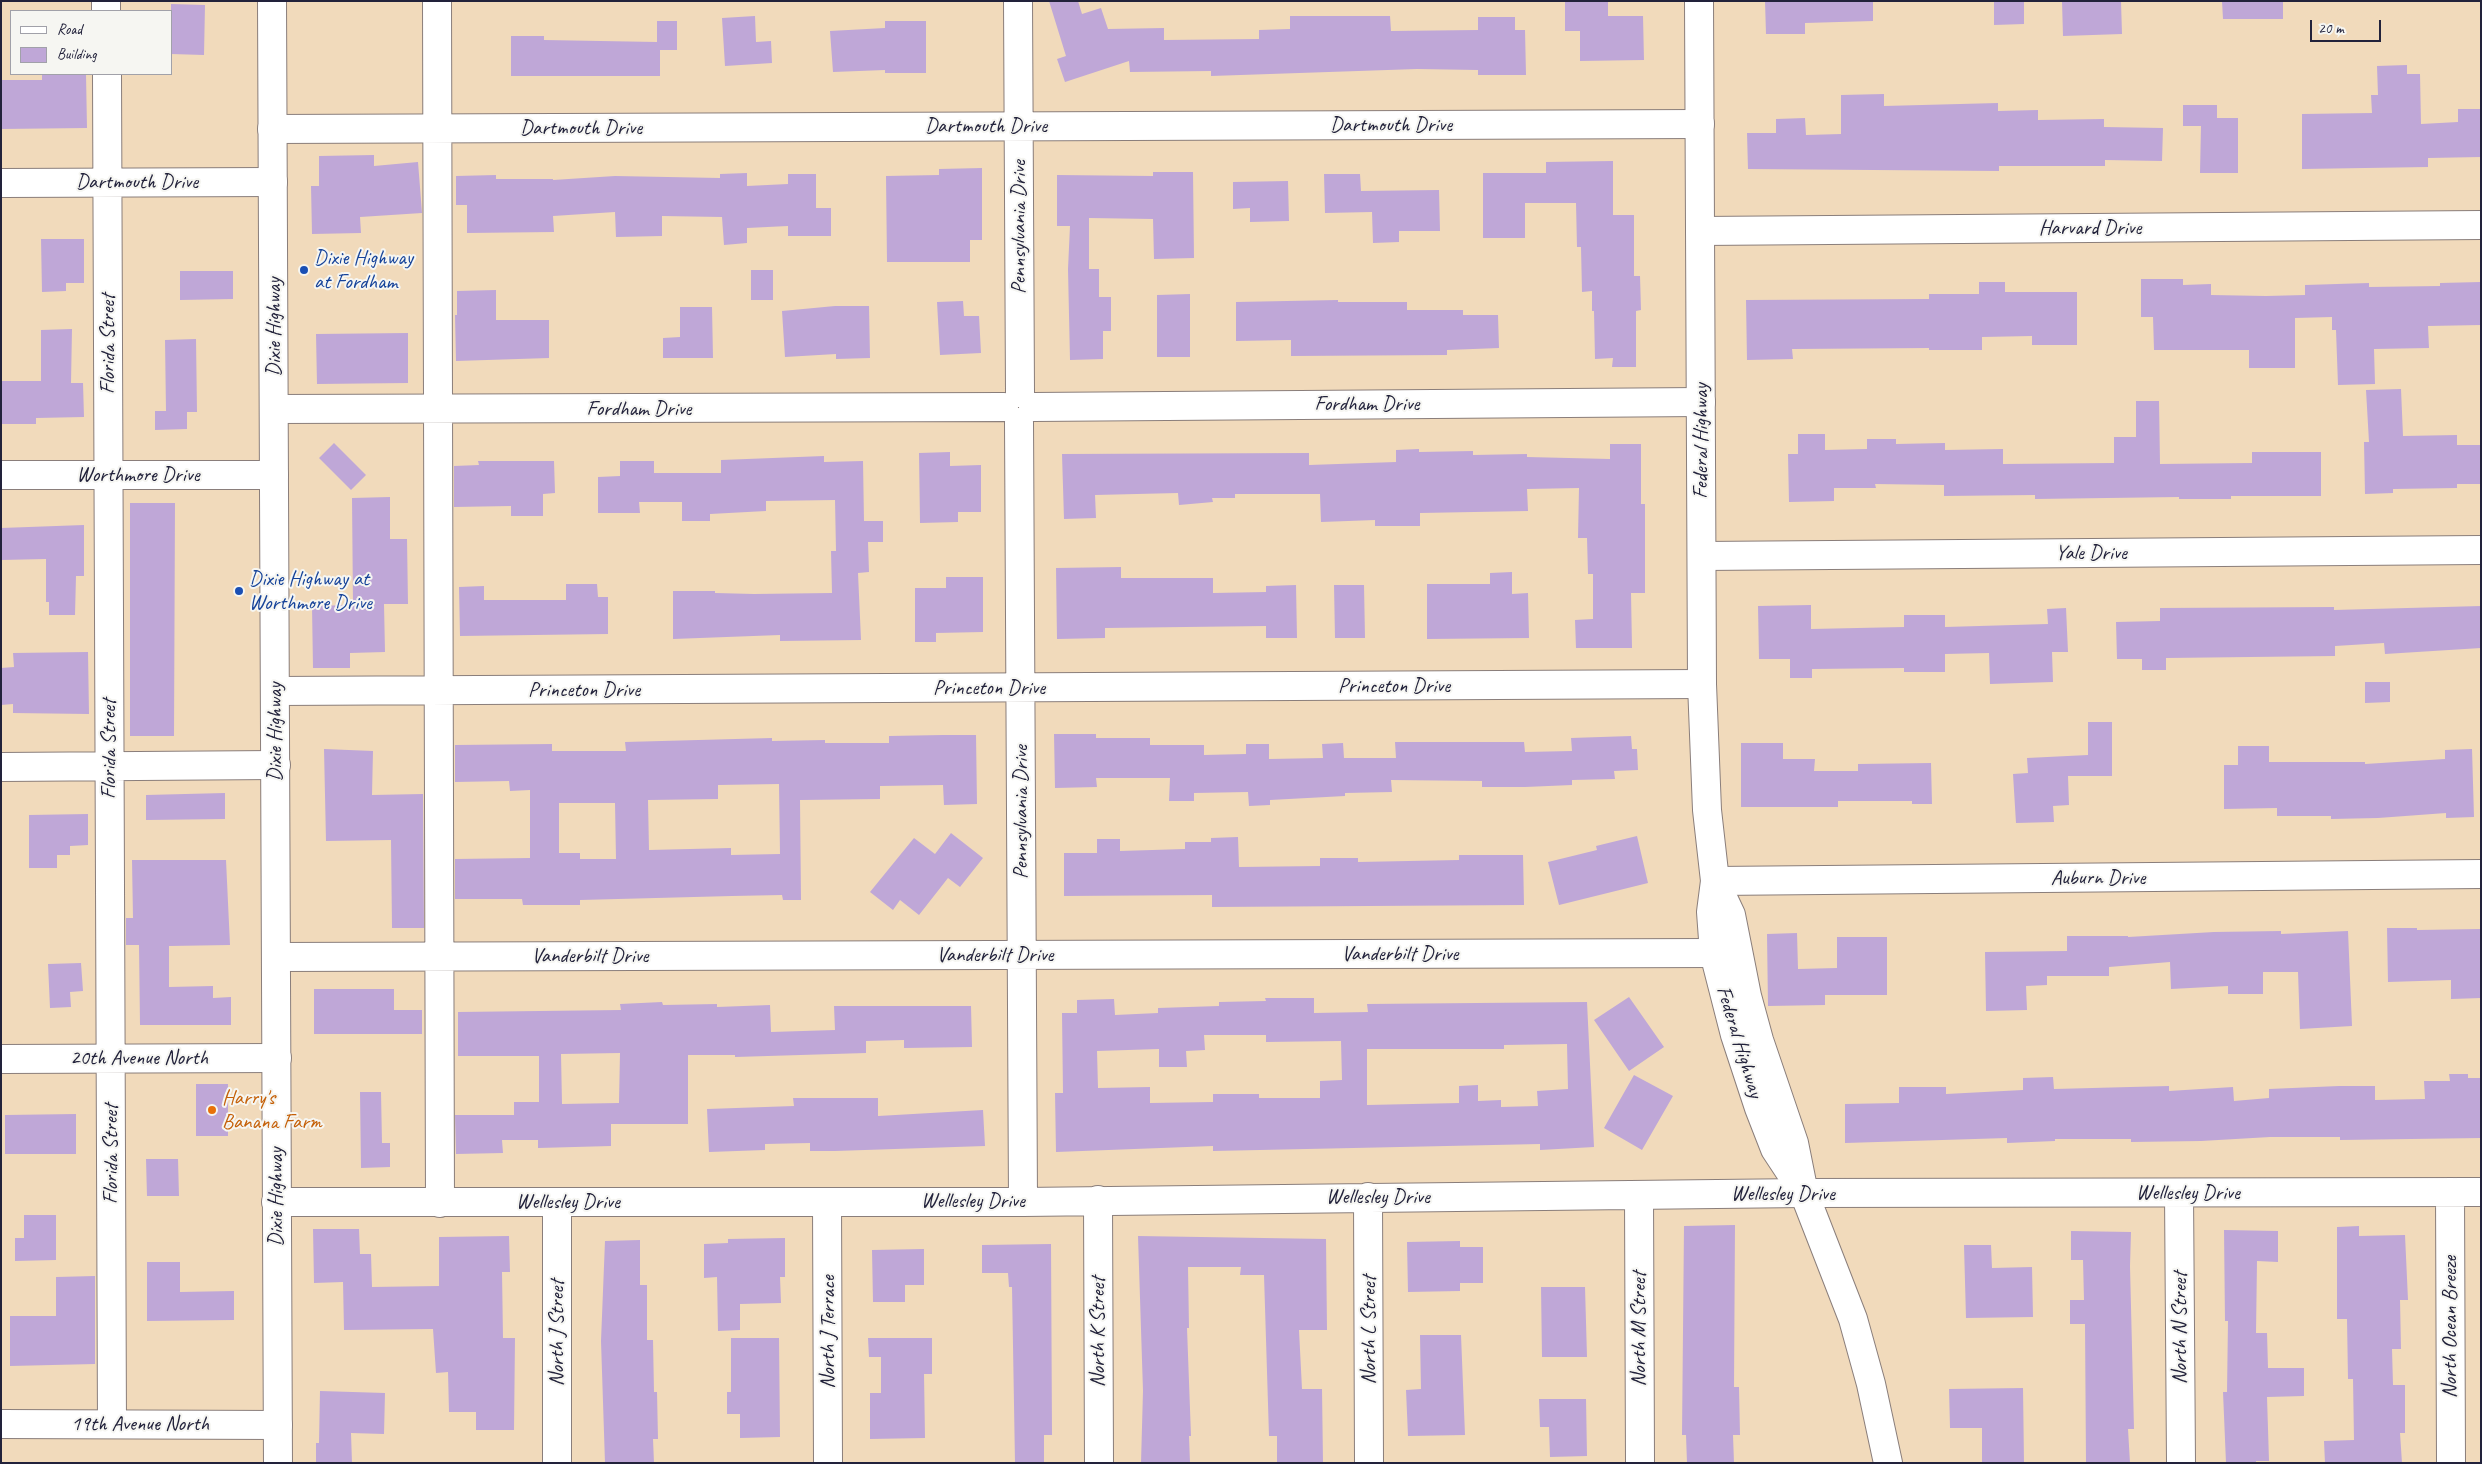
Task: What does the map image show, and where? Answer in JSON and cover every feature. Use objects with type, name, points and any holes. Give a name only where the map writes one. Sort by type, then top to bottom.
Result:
[{"type":"street","name":"Dixie Highway","points":[[272,1],[278,1463]]},
{"type":"street","points":[[436,1],[440,1203]]},
{"type":"street","name":"Pennsylvania Drive","points":[[1018,1],[1023,1202]]},
{"type":"street","name":"Federal Highway","points":[[1699,1],[1702,684],[1707,802],[1715,881],[1711,912],[1714,953],[1735,1035],[1759,1108],[1774,1148],[1804,1193]]},
{"type":"street","name":"Florida Street","points":[[107,75],[112,1424]]},
{"type":"street","name":"Dartmouth Drive","points":[[272,129],[1700,124]]},
{"type":"street","name":"Dartmouth Drive","points":[[1,182],[273,182]]},
{"type":"street","name":"Harvard Drive","points":[[1700,231],[2481,225]]},
{"type":"street","name":"Fordham Drive","points":[[274,409],[438,410],[1701,402]]},
{"type":"street","name":"Worthmore Drive","points":[[1,475],[274,475]]},
{"type":"street","name":"Yale Drive","points":[[1702,556],[2481,550]]},
{"type":"street","name":"Princeton Drive","points":[[275,691],[1702,684]]},
{"type":"street","points":[[1,767],[276,765]]},
{"type":"street","name":"Auburn Drive","points":[[1715,881],[2481,874]]},
{"type":"street","name":"Federal Highway","points":[[1715,881],[1731,915],[1747,996],[1759,1040],[1794,1143],[1804,1193],[1853,1319],[1872,1384],[1888,1463]]},
{"type":"street","name":"Vanderbilt Drive","points":[[276,957],[1714,953]]},
{"type":"street","name":"20th Avenue North","points":[[1,1059],[276,1058]]},
{"type":"street","name":"North Ocean Breeze","points":[[2450,1192],[2451,1463]]},
{"type":"street","name":"Wellesley Drive","points":[[276,1202],[1023,1202],[1368,1196],[1804,1193],[2481,1192]]},
{"type":"street","name":"North N Street","points":[[2180,1193],[2181,1463]]},
{"type":"street","name":"North M Street","points":[[1639,1195],[1640,1463]]},
{"type":"street","name":"North L Street","points":[[1368,1196],[1369,1463]]},
{"type":"street","name":"North K Street","points":[[1098,1200],[1099,1463]]},
{"type":"street","name":"North J Street","points":[[557,1202],[557,1463]]},
{"type":"street","name":"North J Terrace","points":[[828,1202],[828,1463]]},
{"type":"street","name":"19th Avenue North","points":[[1,1424],[278,1425]]},
{"type":"building","points":[[1049,1],[1078,1],[1082,14],[1101,8],[1108,29],[1164,28],[1164,40],[1259,39],[1259,30],[1290,29],[1290,16],[1390,16],[1391,31],[1478,30],[1478,17],[1515,17],[1515,30],[1525,30],[1526,75],[1478,75],[1478,70],[1417,69],[1211,76],[1211,71],[1130,72],[1129,61],[1065,82],[1057,59],[1066,56]]},
{"type":"building","points":[[1765,1],[1873,1],[1873,21],[1805,23],[1805,34],[1766,34]]},
{"type":"building","points":[[1994,1],[2024,1],[2024,24],[1994,25]]},
{"type":"building","points":[[2062,1],[2121,1],[2122,34],[2063,36]]},
{"type":"building","points":[[2222,1],[2283,1],[2283,19],[2223,19]]},
{"type":"building","points":[[1565,2],[1608,2],[1608,16],[1643,16],[1644,60],[1580,61],[1580,31],[1565,31]]},
{"type":"building","points":[[171,4],[205,5],[204,55],[172,54]]},
{"type":"building","points":[[755,16],[756,42],[771,41],[772,63],[725,66],[722,18]]},
{"type":"building","points":[[657,21],[677,21],[677,50],[660,50],[660,76],[511,76],[511,36],[544,36],[544,40],[657,42]]},
{"type":"building","points":[[885,21],[926,21],[926,73],[885,73],[885,70],[833,72],[830,31],[885,28]]},
{"type":"building","points":[[2407,65],[2407,74],[2420,74],[2421,124],[2458,122],[2458,109],[2481,109],[2481,157],[2428,158],[2428,167],[2302,169],[2302,114],[2372,113],[2371,95],[2378,95],[2377,66]]},
{"type":"building","points":[[42,75],[86,75],[87,128],[1,129],[1,80],[42,80]]},
{"type":"building","points":[[1884,94],[1884,106],[1998,103],[1998,111],[2038,110],[2038,120],[2104,119],[2104,127],[2163,128],[2162,161],[2105,160],[2105,166],[1999,166],[1999,171],[1748,169],[1747,133],[1776,133],[1776,119],[1805,118],[1806,135],[1841,134],[1841,95]]},
{"type":"building","points":[[2183,105],[2217,105],[2217,118],[2238,118],[2238,173],[2200,173],[2201,126],[2183,126]]},
{"type":"building","points":[[374,155],[374,166],[418,162],[422,213],[360,217],[361,233],[312,234],[311,186],[319,186],[319,156]]},
{"type":"building","points":[[1613,161],[1613,215],[1634,215],[1634,276],[1640,276],[1641,310],[1636,311],[1636,367],[1612,367],[1613,358],[1595,359],[1592,291],[1582,292],[1581,247],[1577,247],[1576,203],[1525,203],[1525,238],[1483,238],[1483,173],[1546,173],[1546,162]]},
{"type":"building","points":[[982,168],[982,240],[970,240],[970,262],[887,262],[886,176],[939,175],[939,169]]},
{"type":"building","points":[[1153,172],[1193,172],[1194,258],[1154,259],[1153,219],[1089,218],[1089,269],[1099,269],[1099,297],[1111,297],[1111,331],[1103,331],[1103,359],[1070,360],[1068,269],[1070,226],[1057,226],[1057,175],[1153,176]]},
{"type":"building","points":[[747,173],[747,186],[788,184],[788,174],[816,174],[816,208],[831,208],[831,236],[788,236],[788,226],[747,228],[747,243],[724,245],[722,217],[662,216],[662,236],[616,237],[615,212],[553,216],[554,232],[467,233],[467,205],[456,205],[456,176],[496,175],[496,179],[553,180],[615,176],[720,178],[720,174]]},
{"type":"building","points":[[1324,174],[1360,174],[1361,191],[1439,190],[1440,231],[1399,231],[1399,242],[1373,243],[1372,212],[1325,213]]},
{"type":"building","points":[[1288,181],[1289,221],[1250,222],[1250,208],[1233,209],[1233,182]]},
{"type":"building","points":[[41,239],[84,239],[84,283],[66,283],[66,291],[42,292]]},
{"type":"building","points":[[751,270],[773,270],[773,300],[751,300]]},
{"type":"building","points":[[180,271],[233,271],[233,299],[180,300]]},
{"type":"building","points":[[2141,279],[2183,279],[2183,285],[2211,284],[2211,295],[2266,296],[2305,295],[2305,285],[2369,283],[2369,287],[2440,286],[2440,283],[2481,282],[2481,325],[2428,326],[2429,348],[2374,349],[2375,384],[2338,385],[2336,330],[2332,330],[2332,317],[2295,318],[2295,368],[2249,368],[2249,350],[2154,350],[2153,317],[2141,317]]},
{"type":"building","points":[[1979,282],[2005,282],[2005,292],[2077,292],[2077,345],[2032,345],[2032,336],[1982,337],[1982,350],[1929,350],[1929,348],[1792,349],[1793,359],[1747,360],[1746,300],[1929,299],[1929,294],[1979,294]]},
{"type":"building","points":[[496,290],[496,320],[549,320],[549,358],[456,361],[455,315],[457,315],[457,291]]},
{"type":"building","points":[[1190,294],[1190,357],[1157,357],[1157,295]]},
{"type":"building","points":[[1338,300],[1338,302],[1407,302],[1407,310],[1463,310],[1463,315],[1498,315],[1499,348],[1447,350],[1447,355],[1291,356],[1291,340],[1236,341],[1236,302]]},
{"type":"building","points":[[963,301],[964,316],[979,316],[981,353],[940,355],[937,302]]},
{"type":"building","points":[[835,306],[869,306],[870,358],[836,359],[836,354],[785,357],[782,311]]},
{"type":"building","points":[[680,307],[712,307],[713,358],[663,358],[663,338],[680,337]]},
{"type":"building","points":[[72,329],[71,383],[83,383],[84,417],[36,418],[36,424],[1,424],[1,381],[41,381],[41,330]]},
{"type":"building","points":[[408,333],[408,383],[317,384],[316,334]]},
{"type":"building","points":[[196,339],[197,412],[187,412],[187,429],[155,430],[155,411],[166,411],[165,340]]},
{"type":"building","points":[[2401,389],[2403,436],[2457,435],[2457,445],[2481,445],[2481,484],[2457,484],[2457,488],[2393,489],[2393,493],[2365,494],[2364,442],[2369,442],[2366,390]]},
{"type":"building","points":[[2136,401],[2159,401],[2160,464],[2252,463],[2252,452],[2321,452],[2321,496],[2231,496],[2231,499],[2179,499],[2179,497],[2035,499],[2035,495],[1944,496],[1944,485],[1875,484],[1876,488],[1834,488],[1834,501],[1789,502],[1788,454],[1798,454],[1798,434],[1825,434],[1825,450],[1867,449],[1867,439],[1896,439],[1896,444],[1945,443],[1945,450],[2003,449],[2003,464],[2114,463],[2114,437],[2136,437]]},
{"type":"building","points":[[334,443],[366,475],[351,490],[319,458]]},
{"type":"building","points":[[1610,444],[1641,444],[1641,504],[1645,504],[1645,593],[1631,593],[1632,648],[1576,648],[1575,620],[1593,619],[1593,574],[1588,574],[1587,538],[1578,538],[1579,488],[1527,489],[1528,511],[1420,513],[1420,526],[1375,526],[1375,520],[1321,522],[1320,494],[1235,494],[1235,498],[1212,498],[1213,502],[1179,505],[1178,493],[1095,495],[1096,518],[1064,519],[1062,454],[1309,453],[1309,465],[1396,462],[1396,450],[1419,449],[1419,452],[1473,451],[1473,455],[1527,454],[1527,457],[1610,459]]},
{"type":"building","points":[[950,452],[950,466],[981,465],[981,512],[958,512],[958,522],[920,523],[919,453]]},
{"type":"building","points":[[824,456],[824,462],[863,461],[864,521],[883,521],[883,542],[868,542],[869,572],[858,573],[861,640],[780,641],[780,635],[673,639],[673,591],[715,591],[715,593],[754,594],[832,593],[831,551],[836,551],[835,500],[766,501],[766,511],[710,514],[710,521],[682,521],[682,502],[639,502],[640,513],[598,513],[598,477],[620,476],[620,461],[654,461],[654,473],[721,473],[721,460]]},
{"type":"building","points":[[478,461],[554,461],[555,493],[543,494],[543,516],[511,516],[511,506],[454,507],[454,466],[479,465]]},
{"type":"building","points":[[390,497],[390,539],[407,539],[408,604],[384,604],[385,652],[350,653],[350,668],[313,668],[312,606],[353,605],[352,498]]},
{"type":"building","points":[[130,503],[175,503],[174,736],[130,736]]},
{"type":"building","points":[[84,525],[84,576],[76,576],[75,615],[49,615],[49,602],[46,602],[46,559],[1,560],[1,528]]},
{"type":"building","points":[[1121,567],[1121,578],[1213,578],[1213,593],[1266,592],[1266,586],[1296,585],[1297,638],[1266,638],[1266,626],[1105,628],[1105,638],[1057,639],[1056,568]]},
{"type":"building","points":[[1512,572],[1512,594],[1528,593],[1529,638],[1427,639],[1427,584],[1490,584],[1490,573]]},
{"type":"building","points":[[946,577],[983,577],[983,632],[936,633],[936,642],[915,642],[915,588],[946,588]]},
{"type":"building","points":[[566,584],[597,584],[598,597],[608,597],[608,634],[460,636],[459,587],[484,586],[484,600],[566,600]]},
{"type":"building","points":[[1334,585],[1364,585],[1365,638],[1335,638]]},
{"type":"building","points":[[1811,605],[1811,629],[1904,627],[1904,615],[1945,615],[1945,627],[2048,624],[2047,609],[2066,608],[2068,652],[2052,652],[2053,682],[1990,684],[1989,653],[1945,654],[1945,672],[1904,672],[1904,668],[1812,669],[1812,678],[1790,678],[1790,659],[1759,659],[1758,606]]},
{"type":"building","points":[[2481,606],[2481,648],[2385,654],[2384,643],[2335,646],[2335,656],[2166,658],[2166,670],[2142,670],[2142,659],[2117,659],[2116,622],[2160,621],[2160,608],[2334,607],[2334,610]]},
{"type":"building","points":[[88,652],[89,714],[13,713],[13,704],[1,705],[1,668],[14,667],[13,653]]},
{"type":"building","points":[[2365,682],[2390,682],[2390,702],[2365,703]]},
{"type":"building","points":[[2088,722],[2112,722],[2112,776],[2068,776],[2069,805],[2053,806],[2054,822],[2016,823],[2013,774],[2028,773],[2027,758],[2088,755]]},
{"type":"building","points":[[1054,734],[1096,734],[1096,738],[1150,738],[1150,745],[1204,745],[1204,755],[1246,754],[1246,744],[1269,744],[1269,759],[1323,758],[1322,744],[1343,743],[1344,758],[1396,758],[1395,742],[1524,742],[1525,752],[1572,751],[1571,738],[1631,736],[1632,749],[1637,749],[1638,770],[1614,771],[1615,779],[1572,780],[1572,785],[1525,787],[1482,787],[1482,781],[1391,780],[1392,792],[1345,793],[1345,796],[1270,800],[1270,805],[1249,806],[1248,792],[1194,793],[1194,801],[1169,801],[1170,778],[1096,778],[1097,787],[1055,788]]},
{"type":"building","points":[[976,735],[977,804],[944,805],[943,785],[880,786],[880,799],[800,800],[801,900],[783,900],[782,895],[580,900],[580,905],[523,905],[522,899],[455,899],[455,859],[530,858],[530,790],[510,791],[509,781],[455,782],[455,745],[552,744],[552,751],[626,751],[625,742],[772,738],[772,741],[825,740],[825,743],[889,743],[889,736]],"holes":[[[779,784],[780,854],[731,855],[731,848],[649,850],[648,800],[718,799],[718,785]],[[559,803],[615,803],[616,859],[580,859],[580,853],[559,853]]]},
{"type":"building","points":[[1741,743],[1783,743],[1783,759],[1815,759],[1814,771],[1858,771],[1858,764],[1931,763],[1932,804],[1912,804],[1912,801],[1838,801],[1838,807],[1741,807]]},
{"type":"building","points":[[2238,746],[2269,746],[2269,762],[2365,762],[2365,764],[2445,759],[2445,750],[2472,749],[2474,817],[2446,818],[2446,813],[2331,819],[2331,816],[2277,816],[2277,808],[2224,809],[2224,765],[2238,765]]},
{"type":"building","points":[[324,749],[373,751],[372,795],[423,794],[424,928],[392,928],[391,840],[326,841]]},
{"type":"building","points":[[225,793],[225,819],[146,820],[146,795]]},
{"type":"building","points":[[88,814],[88,845],[70,846],[70,855],[57,855],[57,868],[29,868],[29,815]]},
{"type":"building","points":[[951,833],[983,858],[960,887],[948,878],[919,915],[900,900],[893,910],[870,892],[914,838],[935,854]]},
{"type":"building","points":[[1637,836],[1648,883],[1559,905],[1548,862],[1597,850],[1596,846]]},
{"type":"building","points":[[1238,837],[1239,867],[1320,866],[1320,858],[1358,858],[1358,862],[1459,860],[1459,855],[1523,855],[1524,905],[1212,907],[1212,895],[1064,896],[1064,853],[1097,853],[1097,839],[1120,839],[1120,851],[1185,849],[1185,842],[1211,842],[1211,838]]},
{"type":"building","points":[[132,860],[226,860],[230,945],[169,946],[169,987],[213,986],[213,998],[231,997],[231,1025],[140,1025],[139,945],[126,945],[126,918],[133,918]]},
{"type":"building","points":[[2387,928],[2417,928],[2417,930],[2481,929],[2481,998],[2451,999],[2451,980],[2388,982]]},
{"type":"building","points":[[2281,931],[2281,934],[2348,931],[2352,1026],[2300,1029],[2298,972],[2263,972],[2263,994],[2228,994],[2228,986],[2171,989],[2170,962],[2109,967],[2109,976],[2047,976],[2047,985],[2026,986],[2027,1010],[1986,1011],[1985,952],[2067,951],[2067,936],[2128,937],[2214,932]]},
{"type":"building","points":[[1797,933],[1798,969],[1837,968],[1837,937],[1887,937],[1887,995],[1825,995],[1825,1005],[1768,1006],[1767,934]]},
{"type":"building","points":[[81,963],[83,991],[70,992],[71,1007],[50,1008],[48,964]]},
{"type":"building","points":[[314,989],[394,989],[394,1010],[422,1010],[422,1034],[314,1034]]},
{"type":"building","points":[[1629,997],[1664,1047],[1629,1071],[1594,1020]]},
{"type":"building","points":[[1265,998],[1314,998],[1314,1013],[1368,1012],[1367,1004],[1587,1002],[1594,1147],[1540,1150],[1540,1144],[1213,1151],[1213,1146],[1056,1152],[1055,1093],[1063,1093],[1062,1013],[1077,1013],[1077,1000],[1114,999],[1115,1015],[1158,1013],[1158,1008],[1219,1006],[1219,1002],[1266,1001]],"holes":[[[1204,1035],[1266,1035],[1266,1042],[1341,1041],[1342,1080],[1320,1081],[1320,1098],[1259,1098],[1259,1094],[1213,1094],[1213,1102],[1150,1103],[1150,1087],[1098,1088],[1097,1051],[1159,1049],[1159,1067],[1187,1067],[1186,1051],[1205,1050]],[[1567,1044],[1568,1089],[1537,1091],[1538,1106],[1501,1107],[1501,1100],[1478,1101],[1478,1085],[1459,1086],[1459,1103],[1367,1105],[1367,1049],[1504,1049],[1504,1045]]]},
{"type":"building","points":[[662,1002],[663,1005],[717,1004],[717,1007],[770,1005],[771,1032],[835,1030],[834,1006],[971,1006],[972,1047],[904,1048],[904,1040],[866,1041],[866,1053],[735,1057],[735,1055],[688,1055],[688,1124],[611,1124],[611,1146],[538,1148],[538,1140],[502,1140],[503,1153],[456,1154],[455,1115],[514,1115],[514,1102],[539,1102],[539,1056],[458,1056],[458,1012],[621,1010],[620,1004]],"holes":[[[620,1053],[619,1103],[562,1104],[561,1054]]]},
{"type":"building","points":[[2449,1074],[2468,1074],[2468,1078],[2481,1078],[2481,1138],[2340,1140],[2340,1137],[2270,1137],[2201,1141],[2131,1142],[2131,1139],[2055,1139],[2055,1141],[2007,1143],[2007,1138],[1845,1143],[1845,1104],[1899,1103],[1899,1087],[1946,1087],[1946,1094],[2023,1090],[2023,1078],[2053,1077],[2054,1089],[2169,1086],[2169,1091],[2233,1087],[2234,1101],[2269,1098],[2269,1089],[2339,1086],[2375,1086],[2375,1100],[2425,1099],[2424,1081],[2450,1081]]},
{"type":"building","points":[[1634,1075],[1673,1096],[1642,1150],[1604,1128]]},
{"type":"building","name":"Harry's Banana Farm","points":[[196,1084],[228,1084],[228,1136],[196,1136]]},
{"type":"building","points":[[360,1092],[381,1092],[382,1143],[390,1143],[390,1167],[361,1168]]},
{"type":"building","points":[[793,1098],[878,1098],[878,1116],[983,1110],[985,1146],[810,1151],[810,1143],[765,1144],[765,1150],[709,1152],[707,1109],[794,1106]]},
{"type":"building","points":[[76,1114],[76,1154],[5,1154],[5,1115]]},
{"type":"building","points":[[146,1159],[178,1159],[179,1196],[147,1196]]},
{"type":"building","points":[[24,1215],[56,1215],[56,1260],[15,1261],[15,1238],[24,1238]]},
{"type":"building","points":[[1735,1225],[1734,1387],[1739,1387],[1740,1435],[1733,1435],[1734,1463],[1687,1463],[1686,1435],[1682,1435],[1684,1226]]},
{"type":"building","points":[[2359,1226],[2359,1236],[2405,1235],[2408,1300],[2400,1300],[2401,1349],[2392,1349],[2393,1385],[2405,1385],[2405,1433],[2400,1433],[2402,1463],[2325,1463],[2324,1441],[2354,1440],[2353,1379],[2348,1379],[2347,1319],[2337,1319],[2337,1227]]},
{"type":"building","points":[[313,1229],[359,1229],[360,1254],[371,1254],[372,1287],[439,1286],[439,1237],[509,1236],[510,1272],[502,1272],[503,1338],[515,1338],[514,1430],[476,1430],[476,1412],[449,1412],[448,1372],[436,1373],[433,1329],[344,1330],[343,1282],[314,1283]]},
{"type":"building","points":[[2224,1230],[2278,1231],[2278,1262],[2257,1261],[2256,1333],[2267,1333],[2268,1368],[2304,1368],[2304,1396],[2267,1397],[2269,1461],[2226,1463],[2223,1392],[2227,1392],[2228,1321],[2225,1321]]},
{"type":"building","points":[[2071,1231],[2131,1232],[2130,1266],[2134,1429],[2128,1429],[2130,1463],[2086,1463],[2085,1324],[2070,1324],[2070,1300],[2084,1300],[2083,1260],[2071,1260]]},
{"type":"building","points":[[1138,1236],[1326,1239],[1327,1330],[1299,1330],[1302,1389],[1322,1389],[1323,1463],[1277,1463],[1277,1436],[1269,1436],[1264,1275],[1240,1275],[1241,1267],[1188,1267],[1189,1328],[1187,1328],[1191,1436],[1189,1436],[1190,1463],[1141,1463],[1143,1391]]},
{"type":"building","points":[[785,1238],[785,1277],[780,1277],[781,1303],[740,1304],[740,1330],[718,1331],[717,1277],[704,1278],[704,1244],[728,1243],[728,1239]]},
{"type":"building","points":[[640,1240],[640,1285],[647,1285],[647,1340],[653,1340],[654,1392],[657,1392],[658,1439],[653,1439],[654,1463],[605,1463],[601,1341],[605,1241]]},
{"type":"building","points":[[1460,1241],[1460,1247],[1483,1247],[1483,1283],[1460,1283],[1460,1291],[1408,1292],[1407,1242]]},
{"type":"building","points":[[1051,1244],[1052,1435],[1044,1435],[1044,1463],[1015,1463],[1012,1287],[1009,1287],[1008,1273],[982,1273],[982,1245]]},
{"type":"building","points":[[1964,1245],[1991,1245],[1992,1268],[2032,1267],[2033,1317],[1966,1318]]},
{"type":"building","points":[[924,1249],[924,1285],[905,1285],[905,1302],[873,1302],[872,1250]]},
{"type":"building","points":[[147,1262],[180,1262],[180,1292],[234,1291],[234,1320],[147,1321]]},
{"type":"building","points":[[95,1276],[95,1364],[10,1366],[10,1316],[56,1316],[56,1277]]},
{"type":"building","points":[[1541,1287],[1585,1287],[1587,1357],[1542,1357]]},
{"type":"building","points":[[1420,1335],[1461,1335],[1465,1435],[1408,1436],[1406,1390],[1421,1389]]},
{"type":"building","points":[[731,1338],[779,1338],[780,1437],[740,1438],[740,1414],[727,1414],[727,1392],[731,1392]]},
{"type":"building","points":[[868,1338],[932,1338],[932,1374],[924,1374],[925,1438],[870,1439],[870,1393],[881,1393],[881,1357],[869,1357]]},
{"type":"building","points":[[2023,1388],[2024,1463],[1982,1463],[1982,1428],[1950,1428],[1949,1389]]},
{"type":"building","points":[[320,1391],[385,1393],[384,1434],[351,1433],[352,1463],[316,1463],[316,1443],[319,1443]]},
{"type":"building","points":[[1539,1399],[1586,1399],[1587,1456],[1550,1457],[1549,1427],[1540,1427]]},
{"type":"place","name":"Dixie Highway at Fordham","points":[[304,270]]},
{"type":"place","name":"Dixie Highway at Worthmore Drive","points":[[239,591]]},
{"type":"place","name":"Harry's Banana Farm","points":[[212,1110]]}]
